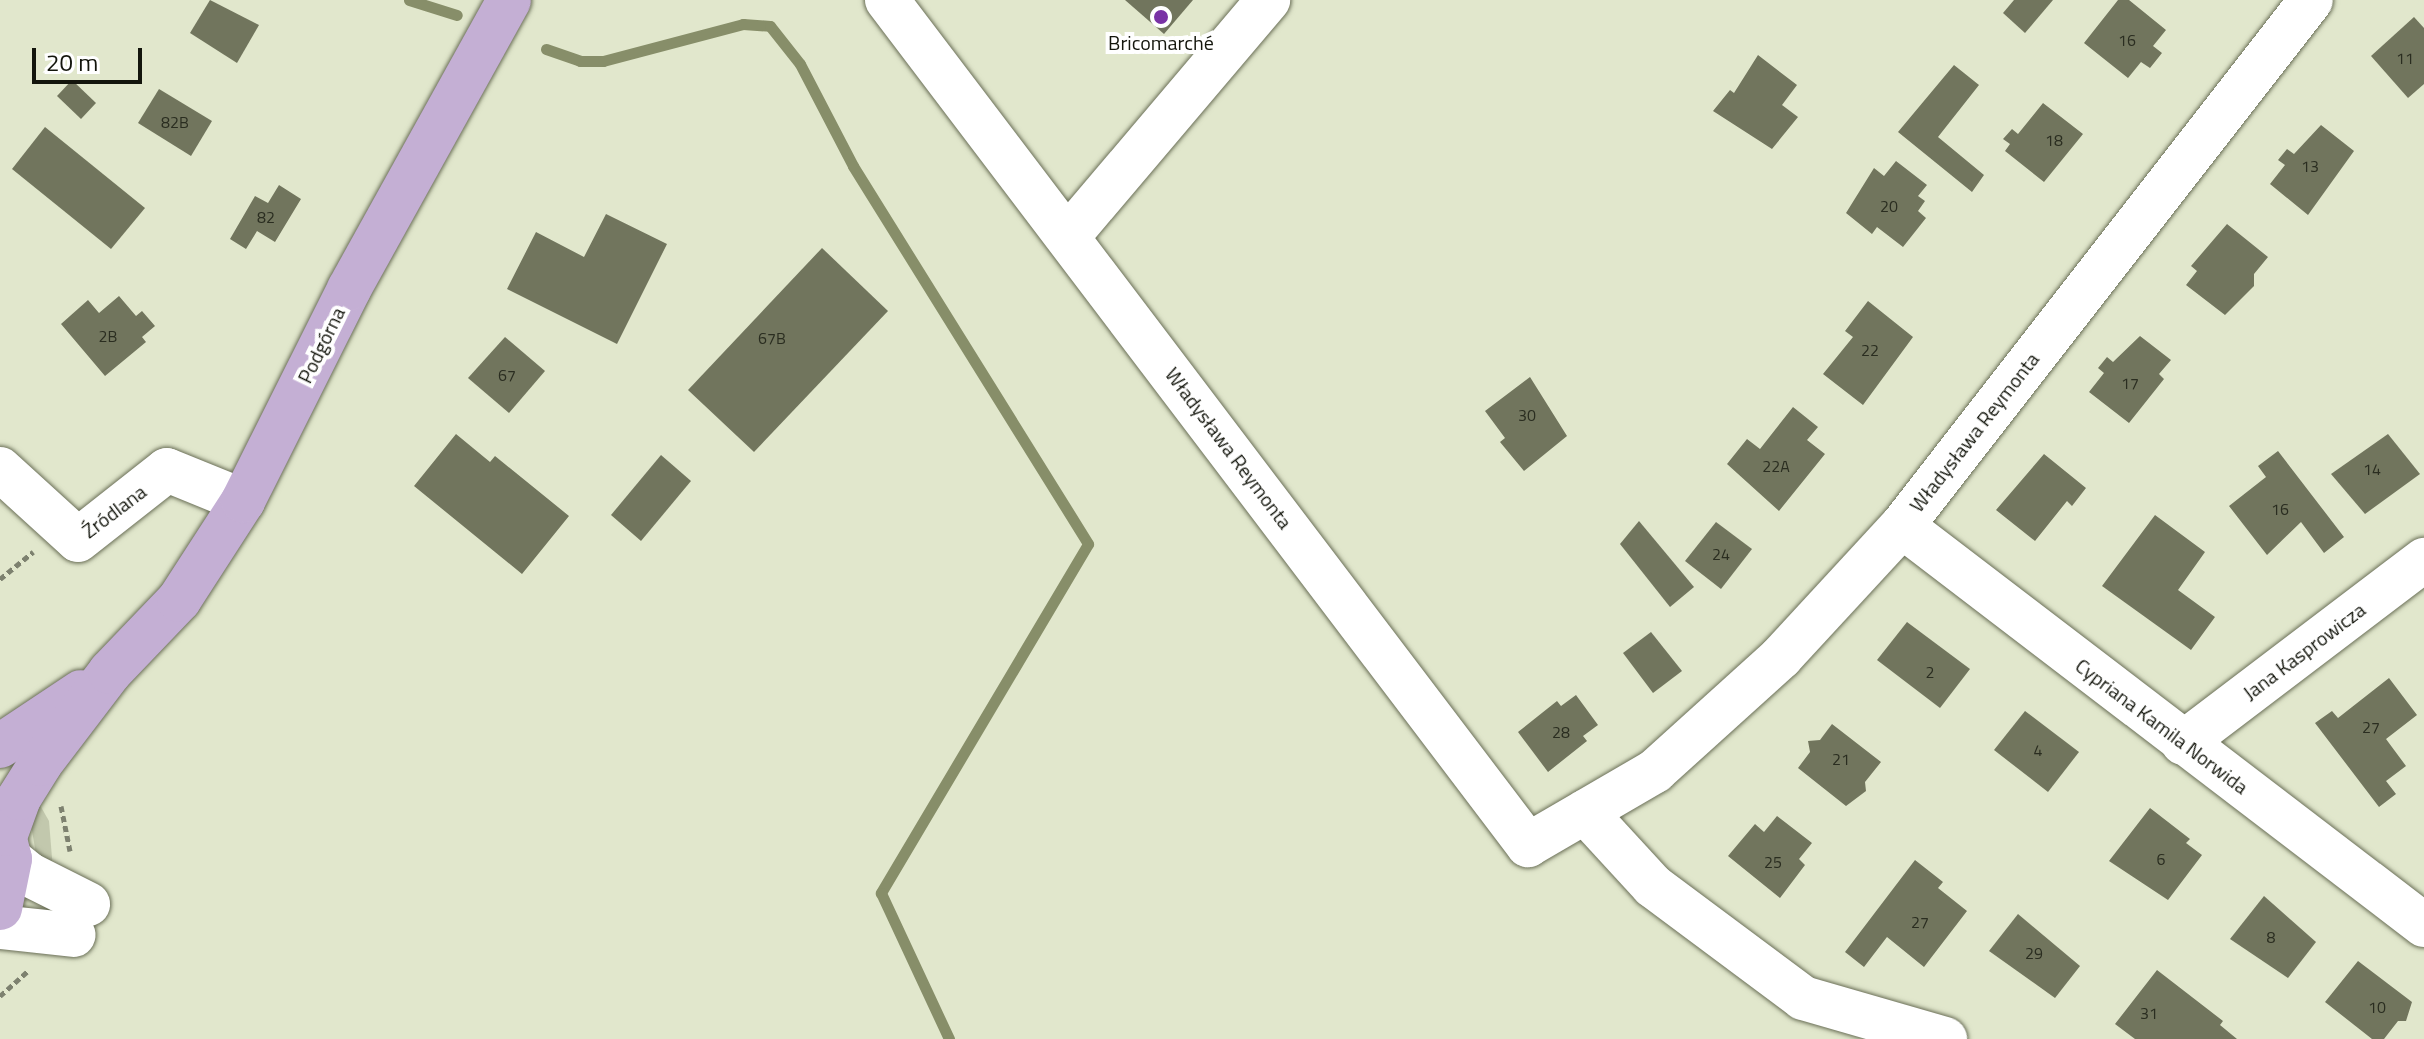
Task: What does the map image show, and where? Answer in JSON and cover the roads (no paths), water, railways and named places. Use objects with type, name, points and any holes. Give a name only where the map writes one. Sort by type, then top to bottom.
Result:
[{"type":"main road","name":"Podgórna","points":[[0,908],[5,838],[19,798],[40,764],[110,672],[179,600],[243,501],[349,289],[509,0]]},
{"type":"main road","name":"Podgórna","points":[[0,746],[110,672]]},
{"type":"street","name":"Władysława Reymonta","points":[[887,0],[1069,235],[1528,845],[1655,771],[1781,657],[1902,526],[2311,0]]},
{"type":"street","points":[[1069,235],[1268,0]]},
{"type":"street","name":"Źródlana","points":[[0,469],[78,540],[167,470],[243,501]]},
{"type":"street","name":"Cypriana Kamila Norwida","points":[[1902,526],[2424,925]]},
{"type":"street","name":"Jana Kasprowicza","points":[[2183,743],[2424,560]]},
{"type":"street","points":[[1585,812],[1653,886],[1803,998],[1945,1039]]},
{"type":"street","points":[[0,927],[81,919],[30,875],[5,838]]},
{"type":"waterway","points":[[409,0],[457,15]]},
{"type":"waterway","points":[[546,49],[580,61],[603,61],[743,24],[770,26],[800,64],[853,166],[1088,544],[881,893],[949,1039]]},
{"type":"place","name":"Bricomarché","points":[[1161,17]]}]
